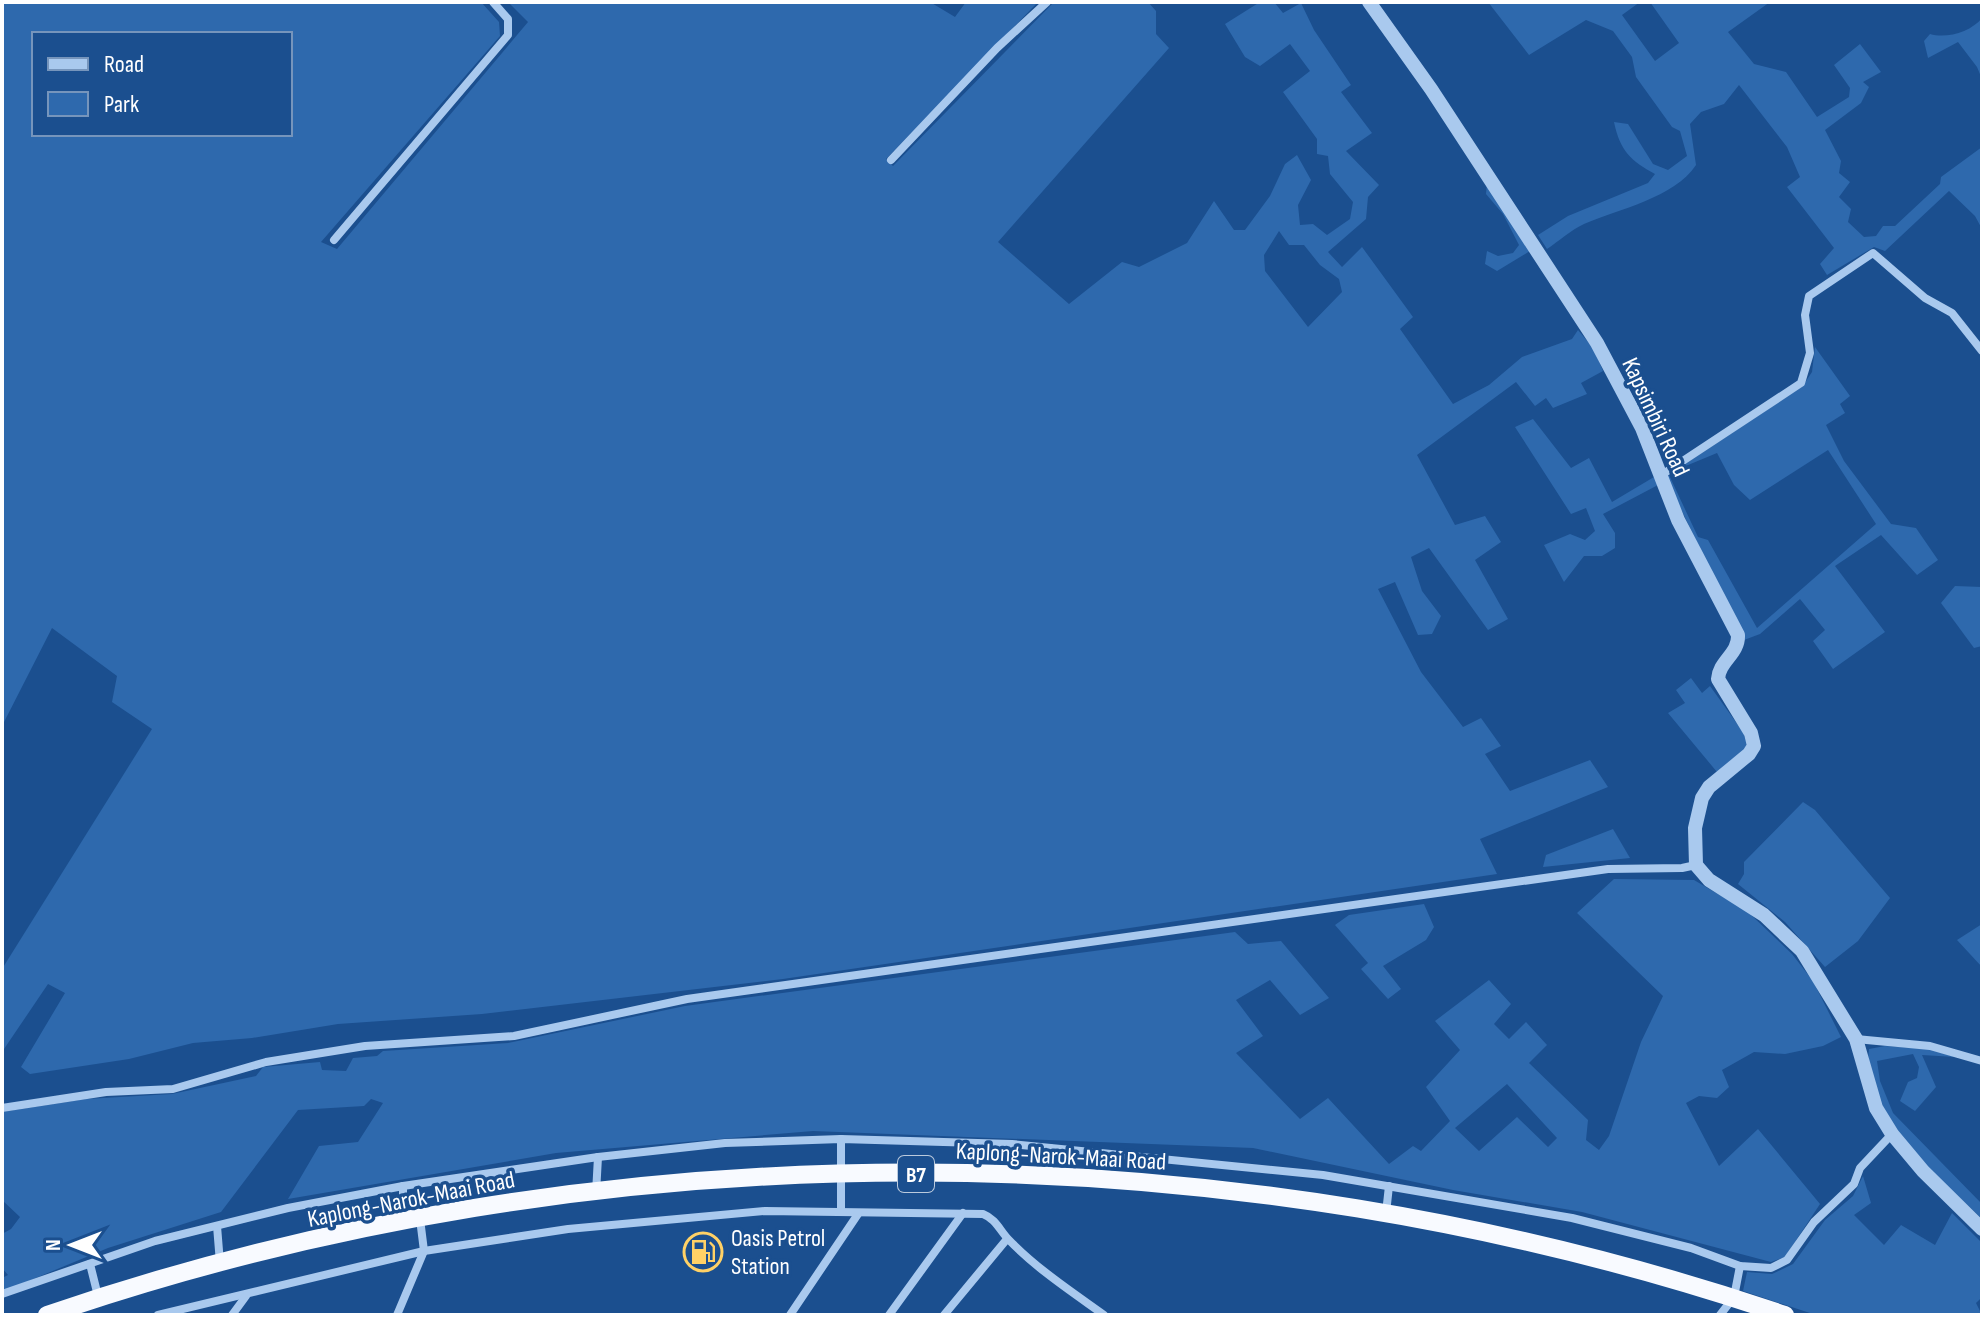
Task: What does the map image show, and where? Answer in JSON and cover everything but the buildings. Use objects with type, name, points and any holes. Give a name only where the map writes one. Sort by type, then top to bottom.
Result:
[{"type":"highway","name":"Kaplong-Narok-Maai Road","points":[[59,1313],[98,1296],[220,1263],[502,1203],[765,1176],[842,1174],[1049,1177],[1199,1186],[1386,1215],[1536,1245],[1734,1297],[1785,1315]]},
{"type":"street","points":[[334,240],[508,35],[508,19],[493,2]]},
{"type":"street","points":[[891,160],[997,48],[1047,2]]},
{"type":"street","name":"Kapsimbiri Road","points":[[1369,2],[1431,89],[1597,343],[1642,428],[1678,520],[1738,635],[1736,648],[1719,670],[1718,679],[1753,738],[1749,754],[1709,787],[1702,798],[1695,828],[1696,865]]},
{"type":"street","points":[[1660,476],[1801,383],[1810,353],[1805,315],[1809,296],[1873,253],[1925,298],[1952,313],[1982,351]]},
{"type":"street","points":[[2,1108],[92,1094],[173,1089],[266,1062],[365,1046],[514,1036],[687,999],[1608,869],[1696,865],[1709,880],[1764,915],[1802,951],[1856,1039],[1876,1108],[1892,1134],[1923,1171],[1982,1229]]},
{"type":"street","points":[[1856,1039],[1930,1046],[1982,1061]]},
{"type":"street","points":[[2,1294],[155,1241],[403,1186],[598,1157],[725,1143],[841,1139],[913,1139],[1254,1165],[1572,1218],[1691,1248],[1740,1266],[1771,1268],[1787,1260],[1814,1222],[1854,1184],[1860,1168],[1892,1134]]},
{"type":"street","points":[[841,1139],[841,1212]]},
{"type":"street","points":[[1049,1177],[1050,1148]]},
{"type":"street","points":[[596,1194],[598,1157]]},
{"type":"street","points":[[397,1315],[424,1251],[403,1186]]},
{"type":"street","points":[[1386,1215],[1389,1186]]},
{"type":"street","points":[[158,1315],[424,1251],[655,1219],[765,1211],[963,1213],[990,1217],[1007,1239],[1104,1315]]},
{"type":"street","points":[[889,1315],[963,1213]]},
{"type":"street","points":[[790,1315],[858,1214]]},
{"type":"street","points":[[217,1226],[220,1263]]},
{"type":"street","points":[[944,1315],[1007,1239]]},
{"type":"street","points":[[90,1264],[98,1296]]},
{"type":"street","points":[[1720,1315],[1734,1297],[1740,1266]]},
{"type":"street","points":[[232,1315],[247,1296]]},
{"type":"green space","points":[[2,2],[481,2],[499,22],[500,36],[321,242],[337,249],[528,22],[508,2],[930,2],[955,17],[966,2],[1038,2],[886,159],[893,166],[1054,2],[1148,2],[1156,11],[1156,34],[1169,48],[998,242],[1069,304],[1122,262],[1139,267],[1187,243],[1214,201],[1234,230],[1245,230],[1270,196],[1285,164],[1297,155],[1311,180],[1298,205],[1300,225],[1313,224],[1327,235],[1350,219],[1353,202],[1330,174],[1328,156],[1317,154],[1317,139],[1283,92],[1310,71],[1290,44],[1260,66],[1245,57],[1225,24],[1260,2],[1274,2],[1283,13],[1301,3],[1314,30],[1351,85],[1341,92],[1372,133],[1346,151],[1379,185],[1368,197],[1366,219],[1328,252],[1342,267],[1362,247],[1413,317],[1400,329],[1453,404],[1489,385],[1522,357],[1572,339],[1578,330],[1594,349],[1603,371],[1581,383],[1587,394],[1553,408],[1546,398],[1535,406],[1516,382],[1417,455],[1455,525],[1485,516],[1501,542],[1475,560],[1508,619],[1488,630],[1429,548],[1411,557],[1422,591],[1441,616],[1432,634],[1418,635],[1395,582],[1378,589],[1421,672],[1463,727],[1481,718],[1501,746],[1485,754],[1510,791],[1590,760],[1608,787],[1480,839],[1497,874],[783,979],[482,1014],[338,1024],[252,1038],[193,1043],[129,1059],[30,1074],[21,1067],[65,993],[48,984],[2,1052],[2,969],[152,729],[112,702],[117,676],[52,628],[2,726]],"holes":[[[1279,231],[1289,245],[1304,245],[1320,265],[1339,279],[1342,292],[1308,327],[1265,271],[1264,255]]]},
{"type":"green space","points":[[1488,2],[1640,2],[1622,15],[1655,61],[1679,43],[1650,2],[1770,2],[1728,32],[1754,64],[1786,72],[1817,117],[1849,97],[1850,88],[1834,65],[1860,44],[1881,72],[1863,82],[1869,87],[1861,103],[1825,130],[1841,161],[1839,173],[1850,182],[1839,197],[1851,209],[1848,222],[1864,237],[1876,236],[1883,226],[1895,226],[1940,184],[1941,177],[1982,147],[1982,229],[1975,216],[1949,191],[1885,251],[1874,247],[1827,275],[1820,264],[1834,248],[1787,187],[1800,177],[1787,147],[1739,85],[1724,104],[1701,112],[1690,124],[1696,165],[1686,176],[1660,194],[1579,226],[1547,249],[1538,235],[1568,216],[1648,183],[1655,174],[1628,154],[1614,122],[1628,124],[1653,164],[1668,170],[1687,156],[1680,131],[1672,127],[1636,77],[1632,57],[1613,31],[1586,20],[1529,55]]},
{"type":"green space","points":[[1982,18],[1982,79],[1958,42],[1928,58],[1924,41],[1930,34],[1943,36],[1958,33]]},
{"type":"green space","points":[[1487,183],[1530,251],[1497,271],[1485,264],[1487,251],[1498,256],[1513,253],[1519,245],[1503,214],[1486,194]]},
{"type":"green space","points":[[1815,347],[1850,396],[1840,404],[1845,413],[1826,425],[1844,461],[1891,524],[1916,528],[1938,560],[1917,575],[1881,535],[1835,566],[1885,632],[1833,669],[1813,641],[1825,630],[1800,599],[1760,634],[1744,640],[1666,478],[1669,475],[1698,537],[1708,540],[1757,628],[1876,524],[1828,450],[1750,500],[1734,485],[1717,453],[1676,470],[1802,387],[1812,372]]},
{"type":"green space","points":[[1533,419],[1571,468],[1589,458],[1612,502],[1654,477],[1658,485],[1603,514],[1615,533],[1615,548],[1602,556],[1584,556],[1564,582],[1544,545],[1570,534],[1585,540],[1595,531],[1586,508],[1571,514],[1515,427]]},
{"type":"green space","points":[[1955,586],[1982,587],[1982,646],[1974,648],[1941,603]]},
{"type":"green space","points":[[1691,678],[1702,693],[1710,686],[1748,739],[1746,748],[1717,772],[1668,713],[1685,703],[1676,690]]},
{"type":"green space","points":[[1803,802],[1815,810],[1890,898],[1858,941],[1825,967],[1785,922],[1738,884],[1744,874],[1744,862]]},
{"type":"green space","points":[[1613,829],[1630,858],[1543,867],[1546,855]]},
{"type":"green space","points":[[1614,879],[1694,880],[1747,911],[1792,954],[1813,981],[1841,1037],[1823,1046],[1785,1054],[1754,1052],[1722,1070],[1729,1087],[1717,1098],[1699,1096],[1686,1103],[1719,1166],[1758,1129],[1820,1204],[1785,1257],[1771,1262],[1582,1212],[1453,1190],[1253,1148],[813,1131],[556,1153],[288,1199],[319,1146],[358,1142],[383,1103],[371,1099],[364,1106],[298,1110],[221,1212],[108,1248],[2,1292],[2,1278],[8,1275],[2,1268],[2,1234],[11,1229],[20,1217],[2,1200],[2,1112],[86,1099],[172,1094],[256,1076],[263,1067],[320,1062],[322,1070],[346,1071],[353,1058],[377,1056],[383,1051],[508,1043],[685,1006],[1235,932],[1248,944],[1281,941],[1329,998],[1300,1015],[1270,980],[1236,1000],[1263,1036],[1236,1053],[1300,1119],[1328,1098],[1389,1164],[1413,1146],[1421,1151],[1450,1121],[1426,1087],[1460,1050],[1435,1021],[1489,980],[1511,1004],[1494,1024],[1509,1039],[1526,1022],[1547,1045],[1529,1063],[1588,1120],[1586,1140],[1599,1150],[1609,1136],[1641,1042],[1663,996],[1577,913]],"holes":[[[1507,1084],[1557,1138],[1548,1147],[1517,1117],[1479,1151],[1455,1128]]]},
{"type":"green space","points":[[1424,904],[1434,927],[1426,940],[1383,966],[1401,989],[1388,999],[1361,969],[1368,963],[1335,925],[1349,915]]},
{"type":"green space","points":[[1982,924],[1982,967],[1957,940]]},
{"type":"green space","points":[[1885,1046],[1929,1049],[1955,1057],[1922,1055],[1936,1087],[1915,1111],[1900,1101],[1908,1082],[1917,1078],[1919,1067],[1913,1054],[1877,1061],[1880,1081],[1893,1113],[1982,1204],[1982,1219],[1925,1164],[1889,1122],[1877,1099],[1870,1075],[1869,1049]]},
{"type":"green space","points":[[1863,1176],[1871,1203],[1854,1215],[1884,1245],[1901,1225],[1935,1245],[1952,1213],[1982,1243],[1982,1297],[1976,1303],[1982,1315],[1816,1315],[1743,1291],[1747,1272],[1772,1274],[1793,1264],[1825,1220],[1853,1196]]},
{"type":"place","name":"Oasis Petrol Station","points":[[703,1252]]}]
